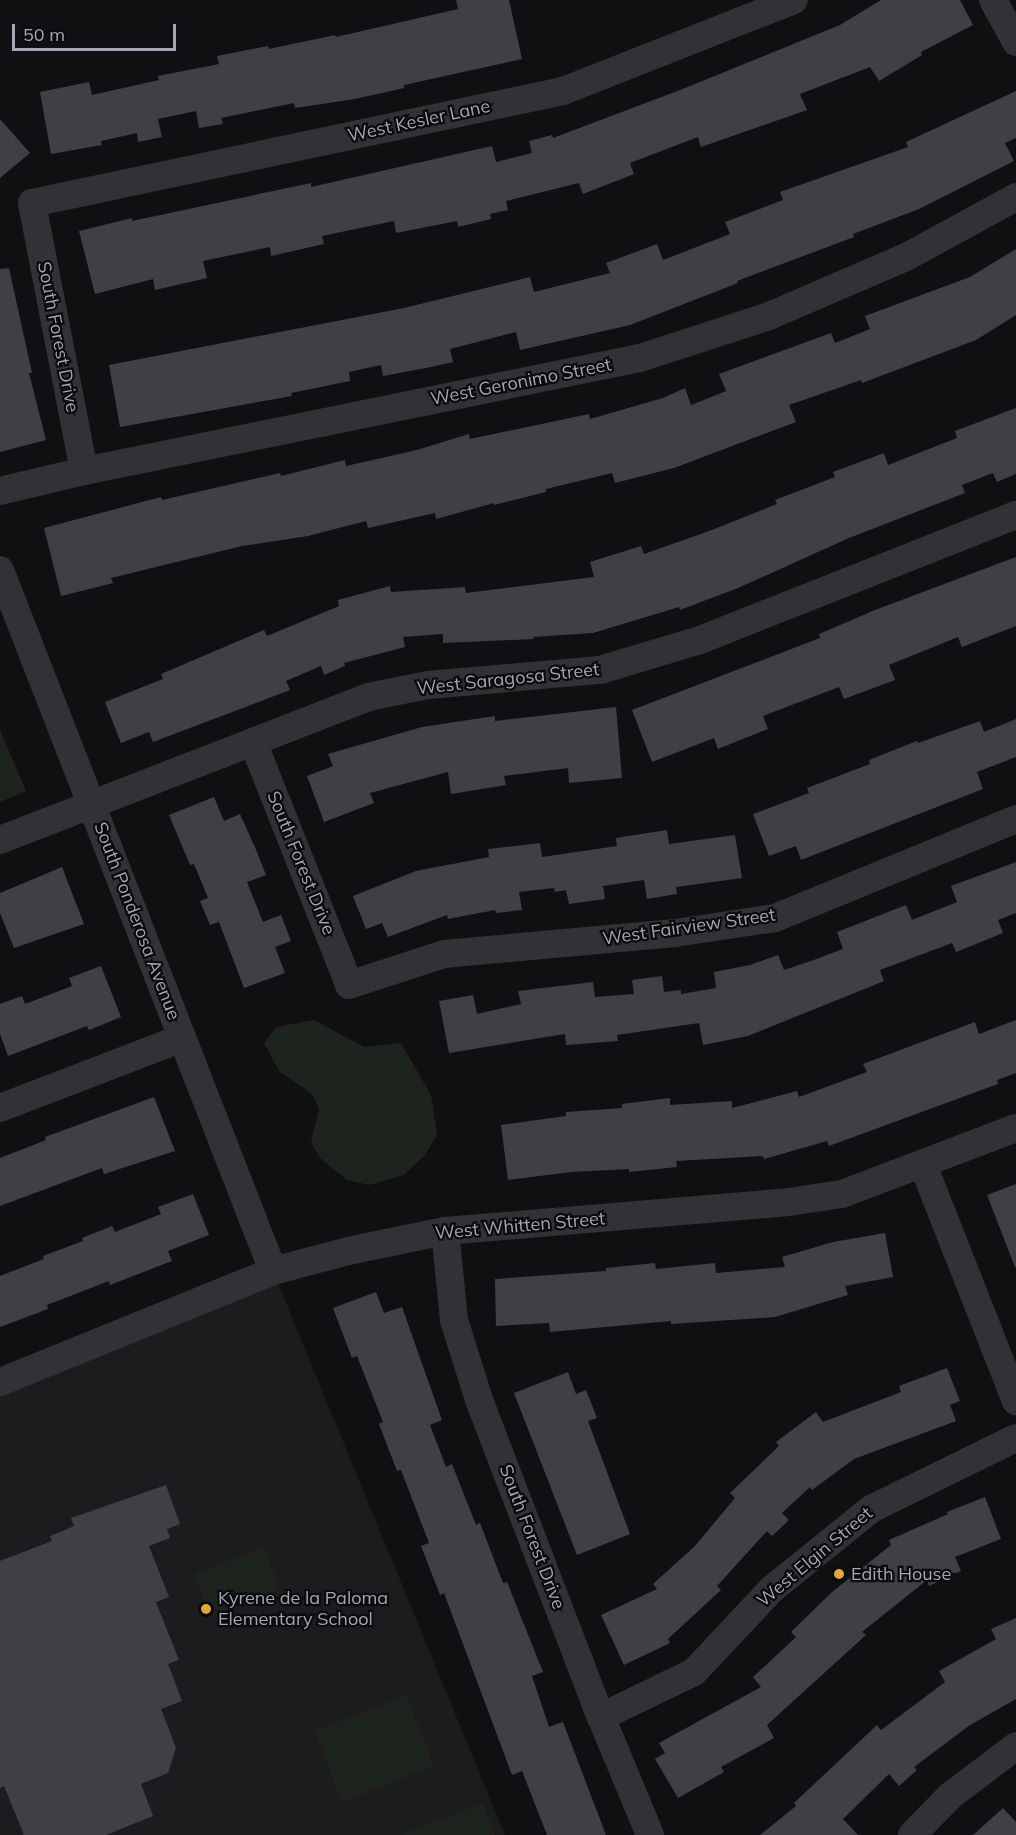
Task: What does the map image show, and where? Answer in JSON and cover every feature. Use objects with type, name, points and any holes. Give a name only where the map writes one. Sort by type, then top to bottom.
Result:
[{"type":"street","name":"West Kesler Lane","points":[[32,203],[563,91],[794,0]]},
{"type":"street","points":[[993,0],[1016,42]]},
{"type":"street","name":"West Geronimo Street","points":[[0,491],[84,471],[640,358],[769,316],[908,256],[1016,197]]},
{"type":"street","name":"South Forest Drive","points":[[32,203],[84,471]]},
{"type":"street","name":"West Saragosa Street","points":[[0,840],[378,695],[428,686],[600,670],[700,640],[1016,515]]},
{"type":"street","name":"South Ponderosa Avenue","points":[[0,570],[273,1271]]},
{"type":"street","name":"South Forest Drive","points":[[253,742],[349,985]]},
{"type":"street","name":"West Fairview Street","points":[[349,985],[444,954],[675,933],[775,918],[1016,819]]},
{"type":"street","points":[[0,1108],[182,1038]]},
{"type":"street","name":"West Whitten Street","points":[[0,1382],[273,1271],[348,1251],[445,1231],[789,1203],[842,1194],[1016,1128]]},
{"type":"street","points":[[923,1165],[1016,1401]]},
{"type":"street","name":"South Forest Drive","points":[[445,1231],[454,1320],[479,1400],[601,1717],[650,1835]]},
{"type":"street","name":"West Elgin Street","points":[[601,1717],[694,1672],[772,1589],[871,1509],[1016,1438]]},
{"type":"street","points":[[912,1835],[950,1796],[1016,1746]]},
{"type":"shaded area","points":[[0,730],[26,791],[0,802]]},
{"type":"shaded area","points":[[314,1020],[364,1047],[401,1043],[431,1095],[437,1135],[425,1155],[404,1175],[369,1185],[347,1180],[320,1158],[311,1142],[319,1109],[312,1094],[279,1071],[264,1043],[276,1027]]},
{"type":"shaded area","name":"Kyrene de la Paloma Elementary School","points":[[273,1271],[505,1835],[0,1835],[0,1382]]},
{"type":"shaded area","points":[[264,1547],[280,1589],[210,1616],[194,1574]]},
{"type":"shaded area","points":[[406,1695],[434,1766],[342,1802],[314,1731]]},
{"type":"shaded area","points":[[483,1803],[495,1835],[400,1835]]},
{"type":"building","points":[[456,0],[509,0],[522,59],[404,85],[404,88],[355,99],[295,108],[294,103],[221,118],[223,124],[199,128],[196,111],[158,119],[162,137],[138,142],[137,133],[101,141],[102,145],[51,154],[40,92],[89,82],[92,95],[159,80],[158,76],[219,64],[217,56],[268,46],[269,49],[335,35],[336,37],[458,9]]},
{"type":"building","points":[[881,0],[960,0],[973,25],[921,52],[922,55],[879,81],[870,67],[800,94],[807,110],[701,147],[698,137],[630,163],[634,174],[583,194],[579,183],[506,201],[508,210],[490,214],[491,219],[458,227],[457,221],[396,233],[394,221],[322,236],[324,244],[271,256],[270,247],[203,261],[207,278],[155,290],[153,279],[95,294],[79,231],[132,218],[132,221],[311,183],[311,187],[492,146],[496,162],[532,153],[529,141],[552,135],[553,138],[680,90],[840,25]]},
{"type":"building","points":[[1016,91],[1016,138],[1005,143],[1014,161],[919,209],[853,234],[854,237],[737,281],[738,283],[630,325],[520,350],[516,332],[450,349],[453,362],[383,376],[381,365],[349,372],[350,381],[291,393],[292,396],[120,427],[109,365],[404,308],[530,277],[534,292],[610,273],[606,263],[657,244],[663,260],[730,234],[725,222],[783,200],[780,192],[908,147],[906,142]]},
{"type":"building","points":[[0,119],[30,153],[0,178]]},
{"type":"building","points":[[1016,249],[1016,315],[976,340],[862,383],[861,380],[789,405],[796,422],[674,468],[615,483],[612,473],[436,519],[435,513],[368,528],[366,521],[308,536],[242,546],[111,578],[113,583],[61,596],[44,528],[161,497],[162,500],[280,473],[281,476],[345,460],[346,466],[417,450],[469,434],[470,439],[589,414],[590,419],[663,398],[685,388],[691,405],[726,391],[719,374],[831,333],[835,343],[870,329],[865,316],[970,277]]},
{"type":"building","points":[[9,268],[32,373],[29,373],[46,440],[0,452],[0,269]]},
{"type":"building","points":[[1016,408],[1016,474],[997,482],[993,473],[962,485],[965,493],[849,538],[738,588],[680,610],[679,607],[593,633],[533,637],[534,639],[443,643],[443,634],[403,637],[405,647],[344,663],[345,666],[324,675],[321,666],[286,681],[290,690],[153,742],[149,732],[121,743],[105,702],[163,679],[161,674],[264,630],[267,636],[339,606],[338,600],[390,586],[391,592],[465,587],[466,593],[594,577],[590,562],[641,546],[644,554],[709,531],[777,504],[775,500],[835,477],[833,472],[884,453],[888,465],[957,438],[955,431]]},
{"type":"building","points":[[1016,557],[1016,626],[962,647],[958,637],[889,665],[895,680],[844,699],[839,687],[763,716],[768,729],[718,749],[714,738],[652,762],[632,710],[820,638],[819,634],[875,610]]},
{"type":"building","points":[[616,707],[622,778],[569,783],[568,768],[504,776],[506,785],[451,794],[448,772],[370,793],[374,803],[324,822],[307,776],[333,766],[328,754],[422,727],[495,716],[495,721]]},
{"type":"building","points":[[1016,719],[1016,757],[977,772],[983,789],[801,860],[796,846],[769,856],[753,814],[809,793],[807,788],[870,764],[869,760],[917,741],[918,743],[980,721],[984,732]]},
{"type":"building","points":[[214,797],[224,821],[240,814],[257,852],[266,875],[247,882],[263,922],[281,915],[291,941],[275,947],[285,973],[244,988],[219,922],[210,925],[200,901],[208,898],[194,864],[190,865],[169,815]]},
{"type":"building","points":[[667,830],[669,844],[735,835],[742,878],[676,887],[677,894],[647,899],[644,880],[603,886],[605,899],[569,904],[566,890],[555,892],[554,888],[519,892],[522,910],[496,913],[495,910],[448,919],[447,915],[388,937],[382,923],[366,929],[353,896],[416,871],[489,857],[488,849],[540,843],[542,857],[617,846],[616,838]]},
{"type":"building","points":[[1016,862],[1016,913],[998,920],[1003,933],[956,952],[952,943],[880,970],[884,981],[748,1036],[703,1045],[699,1023],[617,1035],[618,1041],[566,1045],[565,1034],[449,1053],[439,1001],[473,995],[477,1014],[521,1004],[518,991],[593,982],[595,997],[634,994],[632,980],[662,976],[664,992],[681,990],[681,994],[716,988],[714,972],[750,965],[778,955],[784,970],[811,961],[843,949],[837,932],[906,905],[912,920],[957,902],[951,886]]},
{"type":"building","points":[[62,867],[84,924],[14,948],[0,913],[0,893]]},
{"type":"building","points":[[101,966],[121,1017],[89,1030],[87,1026],[8,1056],[0,1034],[0,1004],[22,996],[25,1004],[72,986],[69,978]]},
{"type":"building","points":[[1016,1020],[1016,1073],[997,1080],[998,1084],[829,1146],[827,1141],[764,1159],[763,1156],[676,1161],[677,1167],[629,1172],[629,1169],[571,1172],[508,1180],[501,1125],[566,1116],[566,1112],[622,1108],[622,1104],[670,1098],[670,1105],[732,1101],[732,1108],[797,1091],[799,1097],[867,1072],[863,1064],[975,1022],[979,1034]]},
{"type":"building","points":[[154,1097],[175,1151],[104,1174],[102,1168],[0,1206],[0,1158],[46,1140],[45,1137]]},
{"type":"building","points":[[1016,1184],[1016,1267],[1015,1267],[987,1195]]},
{"type":"building","points":[[193,1194],[209,1235],[168,1251],[172,1261],[110,1285],[109,1281],[47,1305],[48,1309],[0,1327],[0,1276],[44,1259],[43,1256],[83,1241],[82,1238],[112,1226],[115,1232],[161,1214],[158,1207]]},
{"type":"building","points":[[885,1233],[893,1277],[845,1286],[848,1295],[775,1317],[671,1324],[671,1321],[550,1332],[549,1323],[496,1326],[495,1279],[606,1271],[606,1268],[655,1263],[656,1269],[715,1263],[716,1273],[785,1267],[782,1257],[833,1242]]},
{"type":"building","points":[[376,1292],[384,1313],[402,1307],[442,1420],[430,1425],[446,1467],[452,1464],[476,1525],[480,1523],[503,1583],[507,1582],[543,1672],[532,1676],[549,1727],[563,1722],[606,1835],[547,1835],[522,1771],[512,1775],[444,1593],[440,1595],[421,1546],[429,1543],[401,1470],[397,1471],[379,1424],[383,1422],[357,1356],[352,1358],[333,1308]]},
{"type":"building","points":[[947,1368],[960,1401],[950,1405],[956,1421],[854,1459],[812,1490],[810,1487],[782,1513],[789,1520],[772,1536],[767,1531],[717,1586],[721,1590],[668,1639],[670,1643],[624,1665],[601,1615],[657,1589],[653,1584],[695,1546],[735,1498],[730,1493],[779,1446],[776,1442],[816,1412],[823,1422],[901,1392],[899,1386]]},
{"type":"building","points":[[568,1372],[576,1394],[586,1390],[597,1418],[588,1421],[630,1534],[577,1555],[514,1393]]},
{"type":"building","points":[[166,1485],[180,1524],[167,1529],[170,1538],[149,1546],[169,1597],[156,1602],[179,1660],[168,1664],[182,1701],[161,1709],[176,1748],[168,1773],[141,1784],[153,1816],[106,1835],[24,1835],[4,1786],[0,1788],[0,1561],[52,1541],[50,1536],[74,1526],[71,1518]]},
{"type":"building","points":[[985,1497],[1001,1539],[955,1557],[961,1571],[929,1586],[927,1580],[862,1632],[866,1635],[767,1725],[774,1738],[721,1767],[724,1772],[678,1798],[655,1759],[665,1753],[659,1743],[761,1687],[753,1677],[796,1637],[791,1632],[832,1592],[891,1545],[889,1540],[948,1514],[947,1512]]},
{"type":"building","points":[[1016,1618],[1016,1699],[970,1725],[914,1767],[917,1770],[899,1786],[889,1774],[843,1819],[858,1835],[760,1835],[796,1806],[794,1803],[877,1725],[881,1730],[945,1682],[939,1671],[996,1639],[991,1629]]},
{"type":"building","points":[[1003,1808],[1016,1822],[1016,1835],[973,1835]]},
{"type":"place","name":"Edith House","points":[[839,1574]]},
{"type":"place","name":"Kyrene de la Paloma Elementary School","points":[[206,1609]]}]
